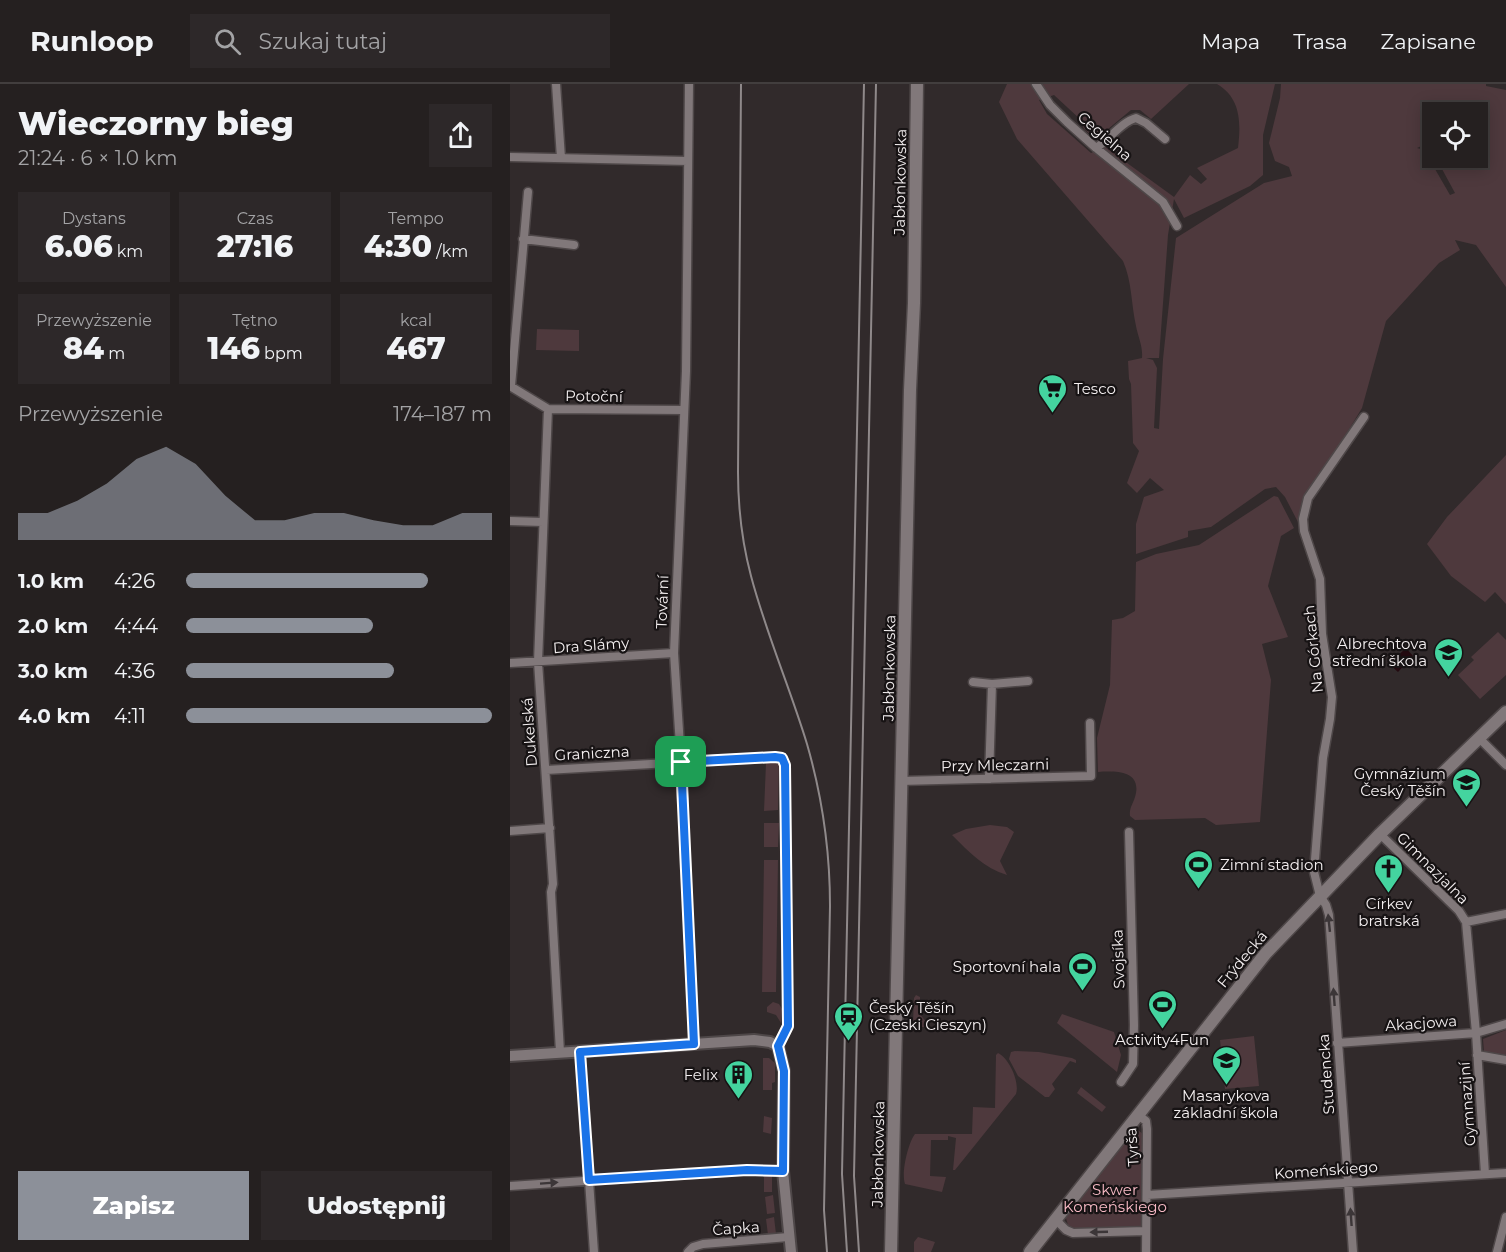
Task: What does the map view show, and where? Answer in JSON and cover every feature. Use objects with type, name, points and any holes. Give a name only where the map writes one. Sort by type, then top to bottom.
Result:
[{"type":"main road","name":"Jabłonkowska","points":[[891,1252],[900,781],[914,303],[916,84]]},
{"type":"main road","name":"Frýdecká","points":[[1030,1252],[1266,952],[1380,834],[1483,742],[1506,712]]},
{"type":"street","points":[[556,84],[561,158]]},
{"type":"street","name":"Tovární","points":[[689,84],[686,371],[674,653],[694,1044]]},
{"type":"street","name":"Cegielna","points":[[1036,84],[1050,105],[1096,148],[1163,202],[1176,226]]},
{"type":"street","points":[[1096,148],[1130,120],[1136,118],[1146,123],[1165,139]]},
{"type":"street","points":[[510,157],[687,161]]},
{"type":"street","points":[[510,386],[528,192]]},
{"type":"street","points":[[523,238],[574,245]]},
{"type":"street","name":"Potoční","points":[[510,386],[548,409],[684,410]]},
{"type":"street","name":"Dukelská","points":[[548,409],[538,662],[550,828],[560,1052]]},
{"type":"street","name":"Na Górkach","points":[[1320,896],[1314,872],[1323,758],[1332,697],[1322,634],[1320,579],[1304,531],[1303,519],[1308,498],[1364,417]]},
{"type":"street","points":[[510,521],[543,522]]},
{"type":"street","name":"Dra Slámy","points":[[510,663],[674,653]]},
{"type":"street","points":[[972,682],[992,684],[1028,681]]},
{"type":"street","points":[[989,778],[992,684]]},
{"type":"street","name":"Przy Mleczarni","points":[[900,781],[1091,776],[1090,723]]},
{"type":"street","points":[[1483,742],[1506,765]]},
{"type":"street","name":"Graniczna","points":[[546,770],[782,758],[785,765],[788,1026],[778,1046]]},
{"type":"street","points":[[510,831],[550,828]]},
{"type":"street","name":"Svojsíka","points":[[1121,1082],[1132,1064],[1133,1044],[1129,832]]},
{"type":"street","name":"Gimnazjalna","points":[[1380,834],[1459,911],[1466,922]]},
{"type":"street","name":"Studencka","points":[[1320,896],[1329,915],[1353,1252]]},
{"type":"street","points":[[1466,922],[1506,914]]},
{"type":"street","name":"Gymnazijní","points":[[1466,922],[1485,1174]]},
{"type":"street","name":"Akacjowa","points":[[1337,1043],[1476,1033],[1506,1024]]},
{"type":"street","points":[[510,1056],[754,1040],[770,1042],[778,1046],[784,1071],[783,1171],[791,1252]]},
{"type":"street","points":[[580,1052],[594,1252]]},
{"type":"street","points":[[1477,1055],[1506,1060]]},
{"type":"street","name":"Tyrša","points":[[1138,1115],[1146,1121],[1148,1129],[1146,1252]]},
{"type":"street","points":[[510,1186],[747,1170],[783,1171]]},
{"type":"street","name":"Komeńskiego","points":[[1147,1195],[1506,1173]]},
{"type":"street","points":[[1497,1252],[1506,1216]]},
{"type":"street","points":[[1056,1220],[1066,1230],[1073,1233],[1146,1231]]},
{"type":"street","name":"Čapka","points":[[688,1252],[693,1247],[703,1244],[788,1237]]},
{"type":"green space","points":[[1007,84],[1189,84],[1151,119],[1140,110],[1131,110],[1096,139],[1084,129],[1081,120],[1054,95],[1039,100],[1047,114],[1091,153],[1105,147],[1174,197],[1190,175],[1201,184],[1207,179],[1197,168],[1238,148],[1238,112],[1231,96],[1217,84],[1275,84],[1263,135],[1263,175],[1250,186],[1184,218],[1174,199],[1168,235],[1159,358],[1146,358],[1153,360],[1157,368],[1154,428],[1159,429],[1163,359],[1176,238],[1264,183],[1292,176],[1289,167],[1275,161],[1269,143],[1280,98],[1281,84],[1486,84],[1486,86],[1506,90],[1506,287],[1476,245],[1455,240],[1460,250],[1439,263],[1386,321],[1362,408],[1301,508],[1300,526],[1285,497],[1276,487],[1265,489],[1211,527],[1188,531],[1188,537],[1136,554],[1136,524],[1144,497],[1164,490],[1150,478],[1137,493],[1127,483],[1139,451],[1133,443],[1128,361],[1142,358],[1142,354],[1126,269],[1123,261],[1017,139],[999,102]]},
{"type":"green space","points":[[537,329],[579,330],[579,351],[536,350]]},
{"type":"green space","points":[[1506,455],[1506,604],[1495,592],[1485,602],[1451,576],[1427,544],[1447,517]]},
{"type":"green space","points":[[1274,496],[1278,497],[1294,528],[1281,536],[1268,586],[1288,637],[1262,644],[1271,680],[1260,822],[1216,825],[1205,818],[1135,820],[1130,813],[1135,797],[1135,782],[1131,777],[1119,772],[1098,772],[1097,738],[1110,685],[1112,620],[1123,618],[1135,611],[1136,562],[1156,554],[1199,545]]},
{"type":"green space","points":[[1498,632],[1506,640],[1506,675],[1480,699],[1458,675],[1474,660],[1471,657]]},
{"type":"green space","points":[[779,762],[778,810],[764,811],[766,763]]},
{"type":"green space","points":[[764,823],[779,823],[778,847],[764,847]]},
{"type":"green space","points":[[990,825],[1007,827],[1014,832],[1000,861],[1007,875],[984,864],[952,835],[966,829]]},
{"type":"green space","points":[[764,860],[778,860],[776,992],[762,992]]},
{"type":"green space","points":[[916,995],[920,997],[920,1014],[930,1027],[920,1027],[919,1024],[913,1023]]},
{"type":"green space","points":[[773,1002],[779,1004],[782,1009],[781,1023],[776,1015],[767,1012],[767,1007]]},
{"type":"green space","points":[[1062,1014],[1114,1032],[1121,1055],[1117,1072],[1057,1023]]},
{"type":"green space","points":[[1506,1030],[1506,1056],[1484,1052],[1483,1039]]},
{"type":"green space","points":[[1254,1036],[1259,1086],[1225,1089],[1220,1040]]},
{"type":"green space","points":[[1011,1052],[1039,1052],[1072,1058],[1076,1060],[1076,1063],[1070,1061],[1052,1084],[1055,1089],[1049,1097],[1045,1097],[1018,1076],[1009,1059]]},
{"type":"green space","points":[[998,1053],[1013,1071],[1016,1094],[955,1170],[953,1170],[956,1138],[948,1136],[948,1140],[931,1140],[930,1176],[946,1177],[942,1192],[905,1184],[906,1158],[915,1134],[972,1134],[973,1107],[995,1108],[996,1055]]},
{"type":"green space","points":[[763,1058],[769,1058],[775,1063],[775,1082],[772,1083],[772,1090],[763,1090]]},
{"type":"green space","points":[[1081,1087],[1106,1107],[1102,1112],[1077,1093]]},
{"type":"green space","points":[[764,1116],[772,1118],[771,1134],[763,1132]]},
{"type":"green space","name":"Skwer Komeńskiego","points":[[1138,1130],[1144,1135],[1142,1227],[1073,1230],[1068,1225],[1065,1215],[1130,1131]]},
{"type":"green space","points":[[764,1175],[772,1176],[772,1192],[764,1192]]},
{"type":"green space","points":[[773,1195],[775,1213],[767,1214],[765,1197]]},
{"type":"green space","points":[[774,1217],[776,1234],[768,1235],[766,1219]]},
{"type":"green space","points":[[918,1237],[935,1242],[931,1252],[914,1252],[914,1242]]},
{"type":"shaded area","points":[[1406,648],[1413,656],[1398,672],[1389,664]]},
{"type":"railway","points":[[741,84],[739,498],[743,537],[751,576],[807,744],[821,804],[827,845],[830,886],[824,1210],[827,1252]]},
{"type":"railway","points":[[847,1252],[842,1174],[864,84]]},
{"type":"railway","points":[[859,1252],[854,1176],[876,84]]},
{"type":"place","name":"Tesco","points":[[1053,414]]},
{"type":"place","name":"Albrechtova střední škola","points":[[1448,678]]},
{"type":"place","name":"Gymnázium Český Těšín","points":[[1467,808]]},
{"type":"place","name":"Zimní stadion","points":[[1199,890]]},
{"type":"place","name":"Církev bratrská","points":[[1389,894]]},
{"type":"place","name":"Sportovní hala","points":[[1082,992]]},
{"type":"place","name":"Activity4Fun","points":[[1162,1030]]},
{"type":"place","name":"Český Těšín (Czeski Cieszyn)","points":[[848,1042]]},
{"type":"place","name":"Masarykova základní škola","points":[[1226,1086]]},
{"type":"place","name":"Felix","points":[[739,1100]]},
{"type":"route","points":[[775,757],[782,758],[785,765],[788,1026],[778,1046],[784,1071],[783,1171],[747,1170],[589,1180],[580,1052],[694,1044],[681,762],[775,757]]}]
